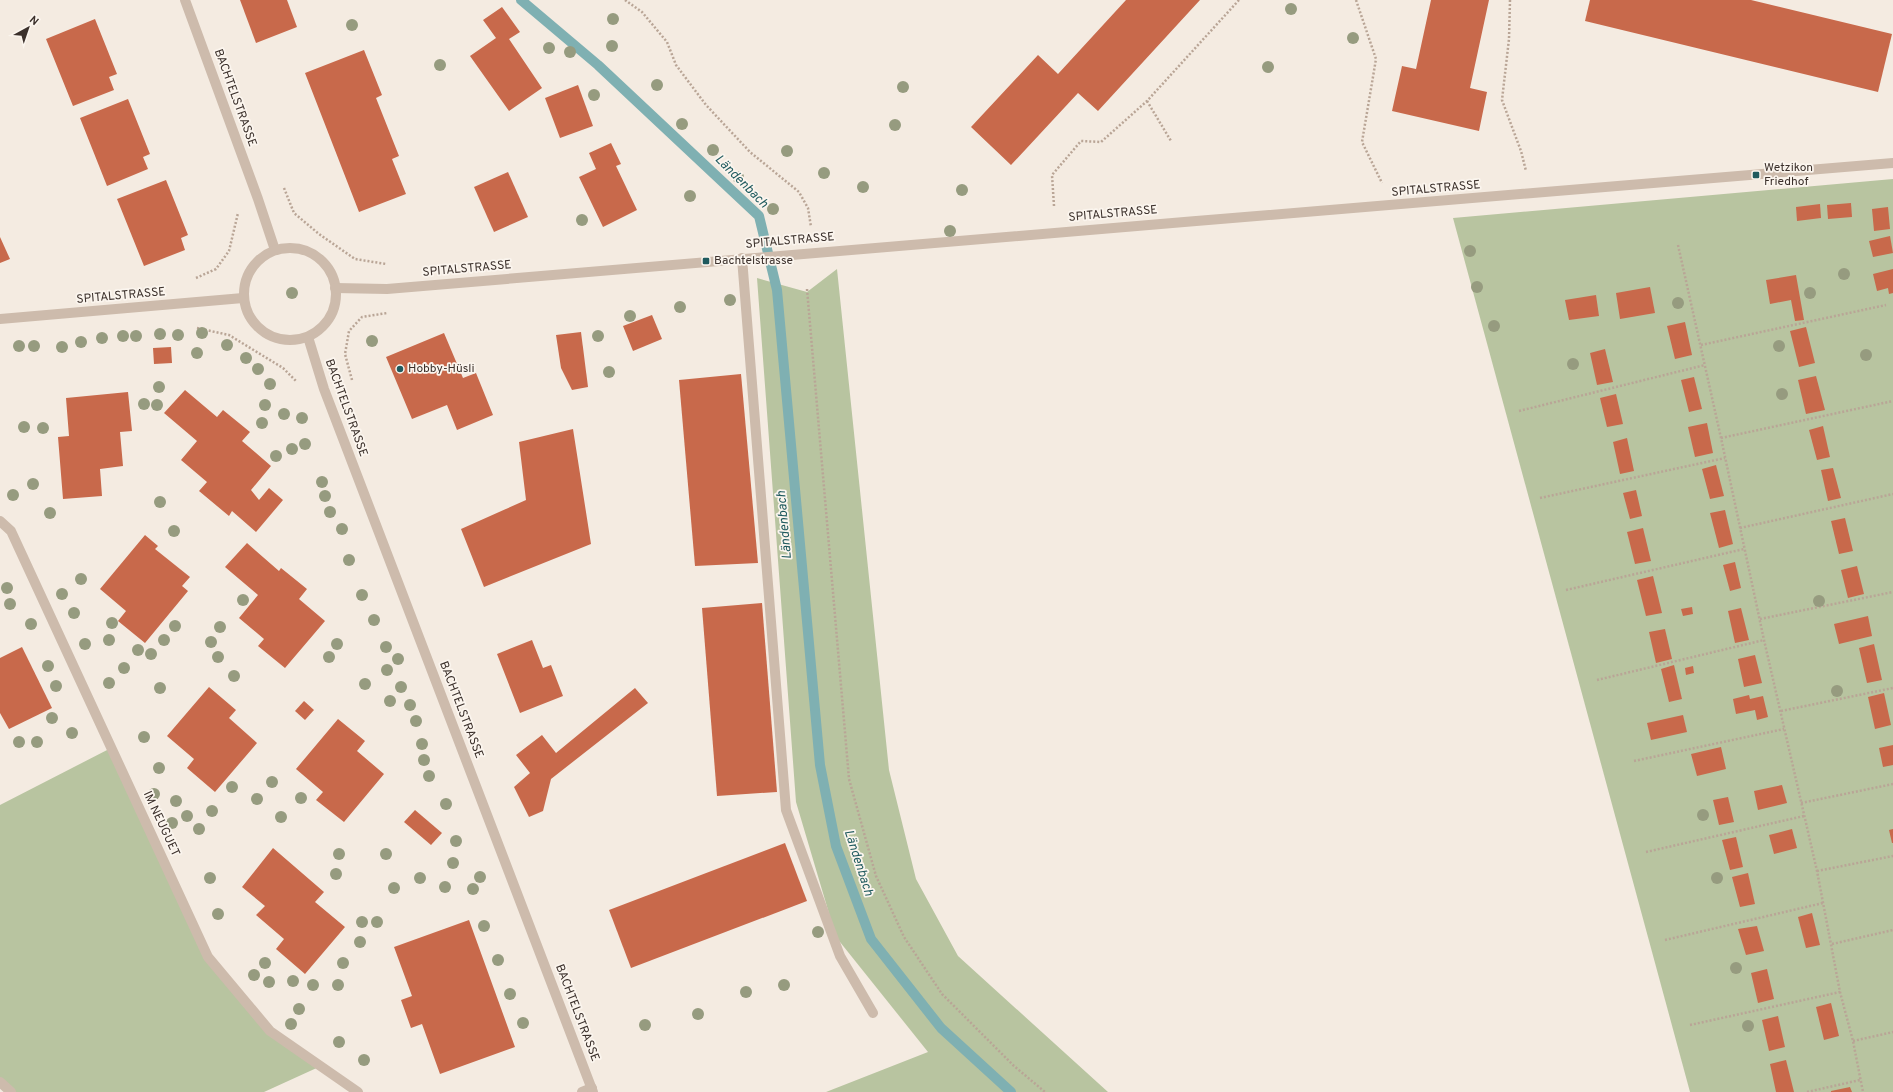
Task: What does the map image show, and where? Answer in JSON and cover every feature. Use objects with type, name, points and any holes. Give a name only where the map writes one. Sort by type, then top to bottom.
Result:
[{"type":"street","name":"BACHTELSTRASSE","points":[[186,0],[275,250]]},
{"type":"street","name":"SPITALSTRASSE","points":[[335,288],[387,289],[904,244],[1531,194],[1893,163]]},
{"type":"street","points":[[288,248],[302,250],[314,255],[324,263],[332,275],[335,288],[336,300],[333,311],[327,322],[319,330],[308,337],[296,340],[284,340],[271,337],[261,331],[252,321],[246,310],[243,298],[244,283],[251,268],[261,257],[275,250],[288,248]]},
{"type":"street","points":[[742,258],[786,810],[840,956],[873,1013]]},
{"type":"street","name":"SPITALSTRASSE","points":[[0,319],[243,298]]},
{"type":"street","name":"BACHTELSTRASSE","points":[[308,337],[327,396],[589,1091]]},
{"type":"street","name":"IM NEUGUET","points":[[0,521],[11,531],[208,957],[270,1031],[358,1092]]},
{"type":"street","points":[[0,1082],[11,1092]]},
{"type":"path","points":[[625,0],[642,12],[667,42],[676,65],[706,105],[750,152],[799,192],[808,208],[811,227]]},
{"type":"path","points":[[1054,206],[1052,175],[1081,141],[1101,142],[1147,101],[1239,0]]},
{"type":"path","points":[[1356,0],[1376,59],[1362,142],[1383,183]]},
{"type":"path","points":[[1510,0],[1509,40],[1502,100],[1521,152],[1531,194]]},
{"type":"path","points":[[1147,101],[1170,141]]},
{"type":"path","points":[[284,188],[294,214],[319,234],[355,259],[386,264]]},
{"type":"path","points":[[192,280],[216,269],[229,251],[240,206]]},
{"type":"path","points":[[1678,245],[1832,944],[1840,992],[1853,1041],[1863,1092]]},
{"type":"path","points":[[807,289],[849,779],[876,876],[904,937],[942,994],[1014,1066],[1045,1092]]},
{"type":"path","points":[[1701,345],[1886,305]]},
{"type":"path","points":[[352,380],[344,354],[349,331],[362,317],[389,313]]},
{"type":"path","points":[[197,328],[229,335],[283,368],[299,383]]},
{"type":"path","points":[[1519,411],[1705,365]]},
{"type":"path","points":[[1721,438],[1893,401]]},
{"type":"path","points":[[1540,498],[1725,458]]},
{"type":"path","points":[[1740,528],[1893,494]]},
{"type":"path","points":[[1566,590],[1744,549]]},
{"type":"path","points":[[1760,619],[1893,592]]},
{"type":"path","points":[[1596,680],[1764,640]]},
{"type":"path","points":[[1781,711],[1893,688]]},
{"type":"path","points":[[1634,761],[1784,729]]},
{"type":"path","points":[[1801,804],[1893,784]]},
{"type":"path","points":[[1646,852],[1804,816]]},
{"type":"path","points":[[1816,871],[1893,856]]},
{"type":"path","points":[[1665,940],[1822,903]]},
{"type":"path","points":[[1832,944],[1893,930]]},
{"type":"path","points":[[1690,1025],[1840,992]]},
{"type":"path","points":[[1853,1041],[1893,1032]]},
{"type":"path","points":[[1807,1092],[1860,1080]]},
{"type":"green space","points":[[1893,179],[1893,1092],[1690,1092],[1453,218]]},
{"type":"green space","points":[[837,269],[889,770],[916,879],[958,956],[1108,1092],[826,1092],[928,1052],[836,937],[796,802],[757,278],[807,292]]},
{"type":"green space","points":[[111,748],[208,957],[270,1031],[321,1066],[264,1092],[11,1092],[0,1082],[0,805]]},
{"type":"building","points":[[240,0],[287,0],[297,27],[256,43]]},
{"type":"building","points":[[1126,0],[1200,0],[1098,111],[1078,93],[1011,165],[971,127],[1038,55],[1058,74]]},
{"type":"building","points":[[1431,0],[1489,0],[1470,88],[1487,92],[1479,131],[1392,111],[1402,66],[1416,69]]},
{"type":"building","points":[[1590,0],[1751,0],[1892,34],[1878,92],[1585,21]]},
{"type":"building","points":[[502,7],[520,32],[509,39],[542,88],[509,111],[470,56],[496,38],[483,20]]},
{"type":"building","points":[[95,19],[117,74],[109,77],[114,90],[73,106],[46,39]]},
{"type":"building","points":[[364,50],[382,95],[376,98],[399,156],[392,159],[406,194],[359,212],[305,73]]},
{"type":"building","points":[[578,85],[593,126],[560,138],[545,98]]},
{"type":"building","points":[[128,99],[150,154],[143,157],[148,169],[107,186],[80,118]]},
{"type":"building","points":[[611,143],[621,164],[616,166],[637,210],[603,227],[579,177],[596,169],[589,153]]},
{"type":"building","points":[[508,172],[528,217],[494,232],[474,187]]},
{"type":"building","points":[[166,180],[188,235],[181,238],[185,250],[144,266],[117,199]]},
{"type":"building","points":[[1851,203],[1852,217],[1828,219],[1827,205]]},
{"type":"building","points":[[1820,204],[1821,218],[1797,221],[1796,207]]},
{"type":"building","points":[[1888,207],[1890,229],[1874,231],[1872,209]]},
{"type":"building","points":[[1890,236],[1893,253],[1873,257],[1869,241]]},
{"type":"building","points":[[0,237],[10,259],[0,263]]},
{"type":"building","points":[[1893,269],[1893,293],[1889,294],[1888,288],[1877,291],[1873,274]]},
{"type":"building","points":[[1796,275],[1804,320],[1795,321],[1791,300],[1770,304],[1766,280]]},
{"type":"building","points":[[1650,287],[1655,313],[1620,319],[1616,293]]},
{"type":"building","points":[[1596,295],[1599,316],[1569,320],[1565,300]]},
{"type":"building","points":[[652,315],[662,339],[633,351],[623,326]]},
{"type":"building","points":[[1685,322],[1692,355],[1675,359],[1667,326]]},
{"type":"building","points":[[1806,327],[1815,363],[1799,367],[1790,331]]},
{"type":"building","points":[[581,332],[588,387],[572,390],[561,368],[556,335]]},
{"type":"building","points":[[444,333],[463,378],[476,373],[493,415],[457,430],[447,405],[412,419],[386,357]]},
{"type":"building","points":[[171,347],[172,363],[154,364],[153,348]]},
{"type":"building","points":[[1605,349],[1613,382],[1597,385],[1590,353]]},
{"type":"building","points":[[741,374],[758,563],[695,566],[679,380]]},
{"type":"building","points":[[1816,376],[1825,410],[1806,414],[1798,380]]},
{"type":"building","points":[[1694,377],[1702,409],[1689,412],[1681,380]]},
{"type":"building","points":[[185,390],[217,417],[223,410],[250,432],[242,441],[271,466],[251,490],[259,500],[269,488],[283,500],[256,532],[232,511],[229,516],[199,491],[207,482],[181,460],[197,441],[164,413]]},
{"type":"building","points":[[128,392],[132,431],[120,432],[123,466],[100,469],[102,496],[63,499],[58,437],[69,436],[66,398]]},
{"type":"building","points":[[1616,394],[1623,424],[1607,427],[1600,398]]},
{"type":"building","points":[[1707,423],[1713,453],[1695,457],[1688,427]]},
{"type":"building","points":[[1823,426],[1830,457],[1817,460],[1809,430]]},
{"type":"building","points":[[573,429],[591,544],[484,587],[461,529],[526,500],[519,442]]},
{"type":"building","points":[[1627,438],[1634,471],[1620,474],[1613,442]]},
{"type":"building","points":[[1716,465],[1724,496],[1710,499],[1702,469]]},
{"type":"building","points":[[1833,468],[1841,498],[1828,501],[1821,470]]},
{"type":"building","points":[[1636,490],[1642,516],[1630,519],[1623,493]]},
{"type":"building","points":[[1725,510],[1733,544],[1719,548],[1710,513]]},
{"type":"building","points":[[1845,518],[1853,551],[1839,554],[1831,521]]},
{"type":"building","points":[[1643,528],[1651,561],[1635,564],[1627,532]]},
{"type":"building","points":[[145,535],[158,546],[155,549],[190,577],[182,586],[188,591],[145,643],[118,621],[126,611],[100,589]]},
{"type":"building","points":[[247,543],[279,571],[281,568],[307,589],[299,599],[325,621],[285,668],[258,646],[264,639],[239,618],[258,595],[225,567]]},
{"type":"building","points":[[1735,562],[1741,588],[1730,591],[1723,565]]},
{"type":"building","points":[[1857,566],[1864,594],[1848,598],[1841,570]]},
{"type":"building","points":[[1653,576],[1662,613],[1646,616],[1637,580]]},
{"type":"building","points":[[762,603],[777,792],[717,796],[702,608]]},
{"type":"building","points":[[1692,607],[1693,614],[1683,616],[1681,609]]},
{"type":"building","points":[[1741,608],[1749,640],[1735,643],[1728,611]]},
{"type":"building","points":[[1868,616],[1872,636],[1839,644],[1834,624]]},
{"type":"building","points":[[1665,629],[1672,659],[1656,663],[1649,632]]},
{"type":"building","points":[[532,640],[543,668],[551,665],[563,696],[520,713],[497,654]]},
{"type":"building","points":[[1874,644],[1882,680],[1867,683],[1859,648]]},
{"type":"building","points":[[22,647],[52,708],[9,729],[0,713],[0,658]]},
{"type":"building","points":[[1755,655],[1762,683],[1744,687],[1738,659]]},
{"type":"building","points":[[1674,665],[1682,699],[1669,702],[1661,669]]},
{"type":"building","points":[[1693,666],[1694,673],[1686,675],[1685,668]]},
{"type":"building","points":[[209,687],[236,710],[229,718],[257,743],[215,792],[187,768],[194,759],[167,736]]},
{"type":"building","points":[[635,688],[648,703],[551,779],[543,811],[529,817],[514,787],[530,773],[516,755],[542,735],[556,753]]},
{"type":"building","points":[[1884,693],[1891,725],[1875,729],[1868,697]]},
{"type":"building","points":[[1749,695],[1750,699],[1763,696],[1768,717],[1757,720],[1755,710],[1736,714],[1733,699]]},
{"type":"building","points":[[304,701],[314,710],[305,720],[295,711]]},
{"type":"building","points":[[1683,715],[1687,732],[1651,740],[1647,723]]},
{"type":"building","points":[[338,719],[365,741],[357,751],[384,774],[344,822],[316,800],[323,792],[296,769]]},
{"type":"building","points":[[1893,745],[1893,765],[1883,767],[1879,748]]},
{"type":"building","points":[[1721,747],[1726,769],[1697,776],[1691,754]]},
{"type":"building","points":[[1782,785],[1787,803],[1758,810],[1754,791]]},
{"type":"building","points":[[1728,797],[1734,822],[1719,825],[1713,800]]},
{"type":"building","points":[[415,810],[442,833],[431,845],[404,822]]},
{"type":"building","points":[[1792,829],[1797,848],[1774,854],[1769,835]]},
{"type":"building","points":[[1893,829],[1893,843],[1892,843],[1889,830]]},
{"type":"building","points":[[1736,837],[1743,867],[1730,870],[1722,840]]},
{"type":"building","points":[[785,843],[807,901],[631,968],[609,910]]},
{"type":"building","points":[[273,848],[324,892],[315,902],[345,927],[305,974],[276,949],[284,939],[256,915],[265,906],[242,887]]},
{"type":"building","points":[[1748,873],[1755,904],[1740,907],[1732,877]]},
{"type":"building","points":[[1812,913],[1820,945],[1806,948],[1798,917]]},
{"type":"building","points":[[469,920],[515,1047],[440,1074],[422,1024],[411,1028],[401,1000],[412,996],[394,947]]},
{"type":"building","points":[[1757,926],[1764,951],[1746,955],[1738,929]]},
{"type":"building","points":[[1767,969],[1774,999],[1758,1003],[1751,973]]},
{"type":"building","points":[[1831,1003],[1839,1036],[1824,1040],[1816,1007]]},
{"type":"building","points":[[1778,1016],[1785,1047],[1769,1051],[1762,1020]]},
{"type":"building","points":[[1786,1060],[1794,1092],[1776,1092],[1770,1064]]},
{"type":"building","points":[[1850,1087],[1852,1092],[1831,1092],[1831,1091]]},
{"type":"waterway","name":"Ländenbach","points":[[521,0],[598,65],[759,216],[777,290],[820,765],[836,846],[871,939],[941,1028],[1011,1092]]},
{"type":"place","name":"Wetzikon Friedhof","points":[[1756,175]]},
{"type":"place","name":"Bachtelstrasse","points":[[706,261]]},
{"type":"place","name":"Hobby-Hüsli","points":[[400,369]]}]
